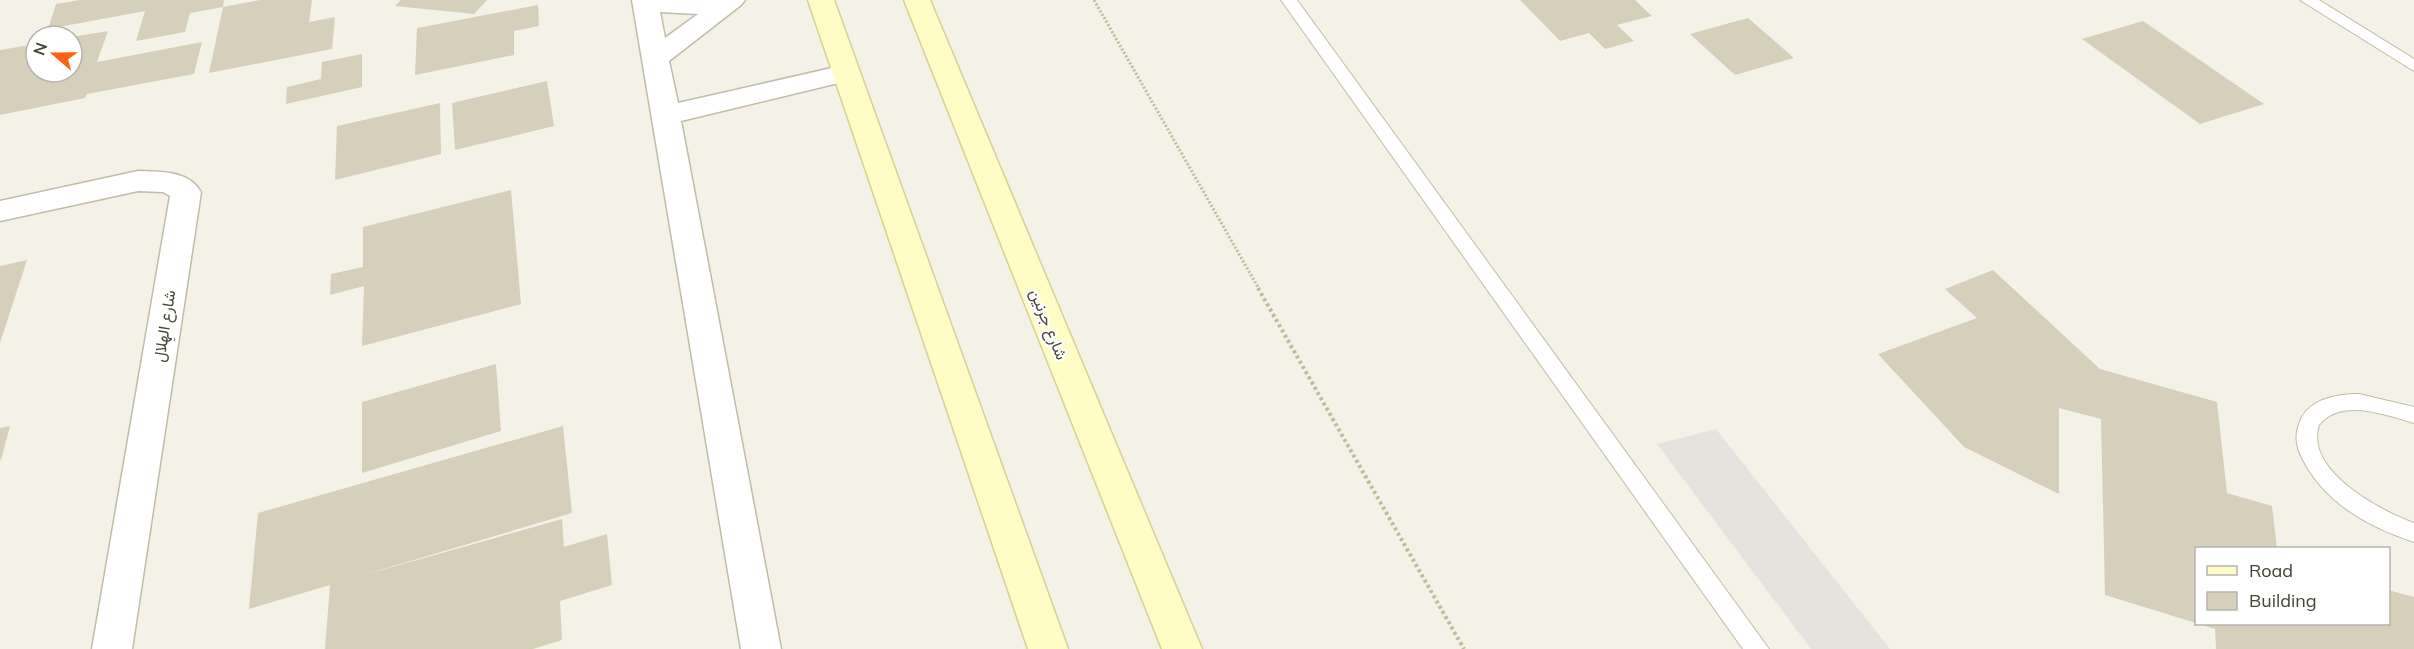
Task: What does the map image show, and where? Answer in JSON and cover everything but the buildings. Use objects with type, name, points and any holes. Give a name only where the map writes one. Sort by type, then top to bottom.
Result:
[{"type":"main road","points":[[821,0],[1048,649]]},
{"type":"main road","name":"شارع جرنين","points":[[917,0],[1182,649]]},
{"type":"street","points":[[726,0],[702,6],[645,2],[761,649]]},
{"type":"street","points":[[656,58],[732,0]]},
{"type":"street","points":[[666,115],[845,73]]},
{"type":"street","name":"شارع الهِلال","points":[[0,211],[138,181],[169,182],[186,192],[112,649]]},
{"type":"lane","points":[[1289,0],[1757,649]]},
{"type":"lane","points":[[2308,0],[2414,66]]},
{"type":"lane","points":[[2414,415],[2376,405],[2350,402],[2328,406],[2313,416],[2306,430],[2307,449],[2319,470],[2338,491],[2364,511],[2414,533]]},
{"type":"path","points":[[1094,0],[1464,649]]},
{"type":"shaded area","points":[[1716,429],[1890,649],[1811,649],[1657,444]]}]
